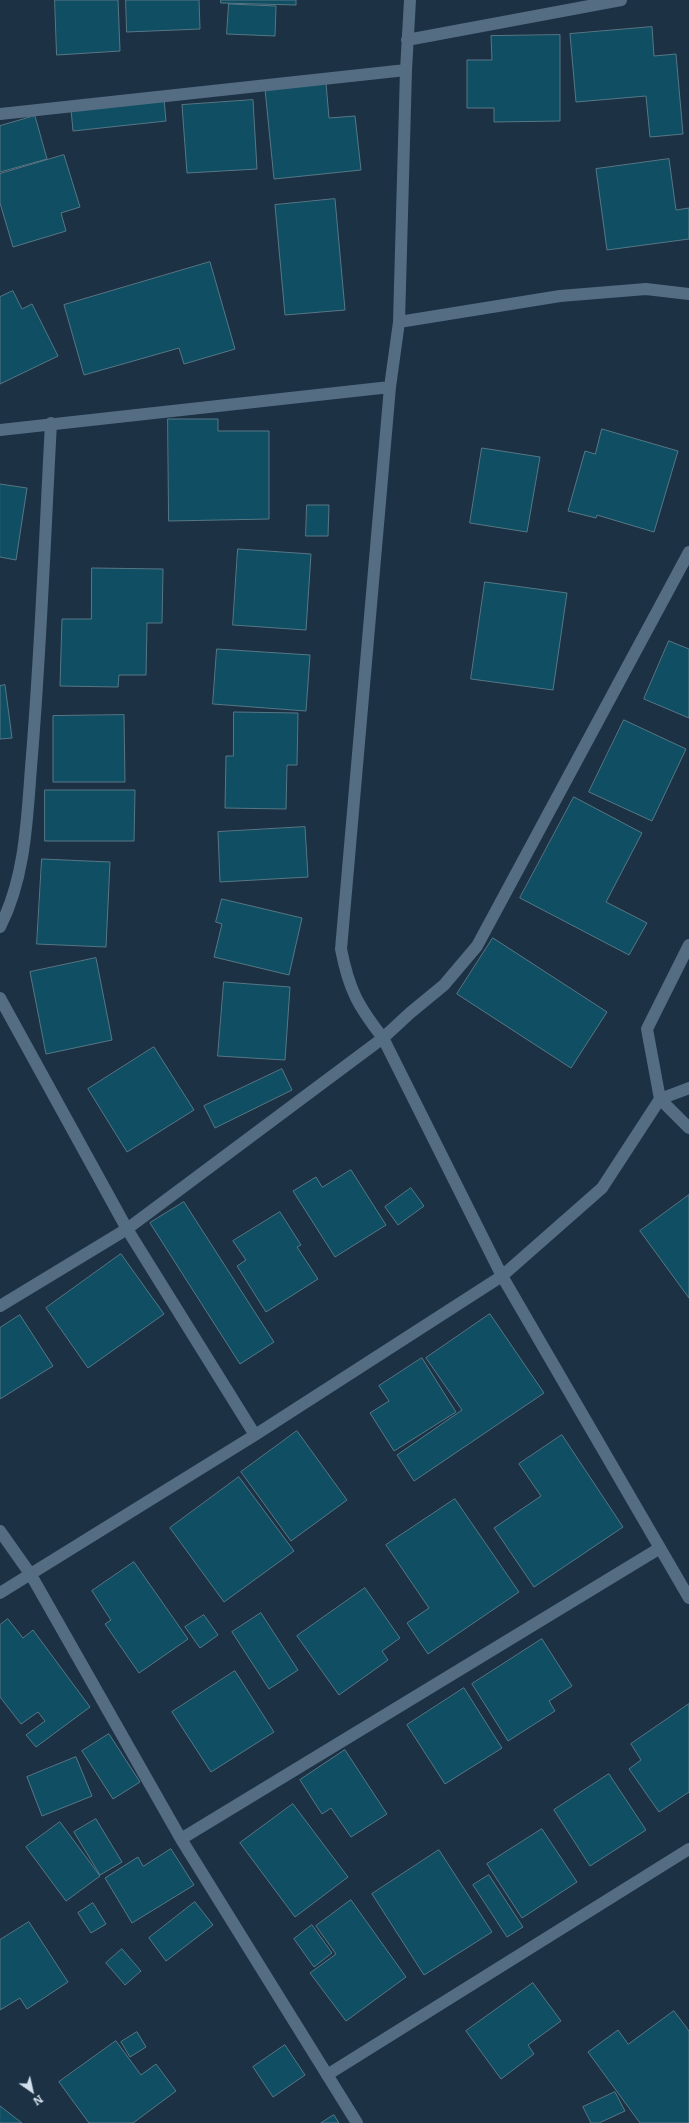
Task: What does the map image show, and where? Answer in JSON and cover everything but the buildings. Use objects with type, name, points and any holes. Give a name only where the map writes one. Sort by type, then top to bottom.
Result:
[{"type":"street","points":[[410,0],[406,70],[398,322],[390,387],[341,949],[346,978],[360,1010],[383,1038],[502,1276],[689,1598]]},
{"type":"street","points":[[408,40],[621,0]]},
{"type":"street","points":[[0,114],[406,70]]},
{"type":"street","points":[[398,322],[560,296],[646,289],[689,294]]},
{"type":"street","points":[[0,430],[51,423],[390,387]]},
{"type":"street","points":[[0,927],[5,917],[23,858],[36,711],[51,423]]},
{"type":"street","points":[[0,1306],[127,1229],[383,1038],[444,985],[477,946],[689,552]]},
{"type":"street","points":[[689,945],[647,1029],[660,1099],[689,1128]]},
{"type":"street","points":[[0,998],[127,1229],[255,1434]]},
{"type":"street","points":[[0,1593],[255,1434],[502,1276],[602,1188],[660,1099],[689,1088]]},
{"type":"street","points":[[0,1531],[30,1575],[181,1839],[357,2123]]},
{"type":"street","points":[[181,1839],[660,1548]]},
{"type":"street","points":[[326,2075],[689,1850]]}]
